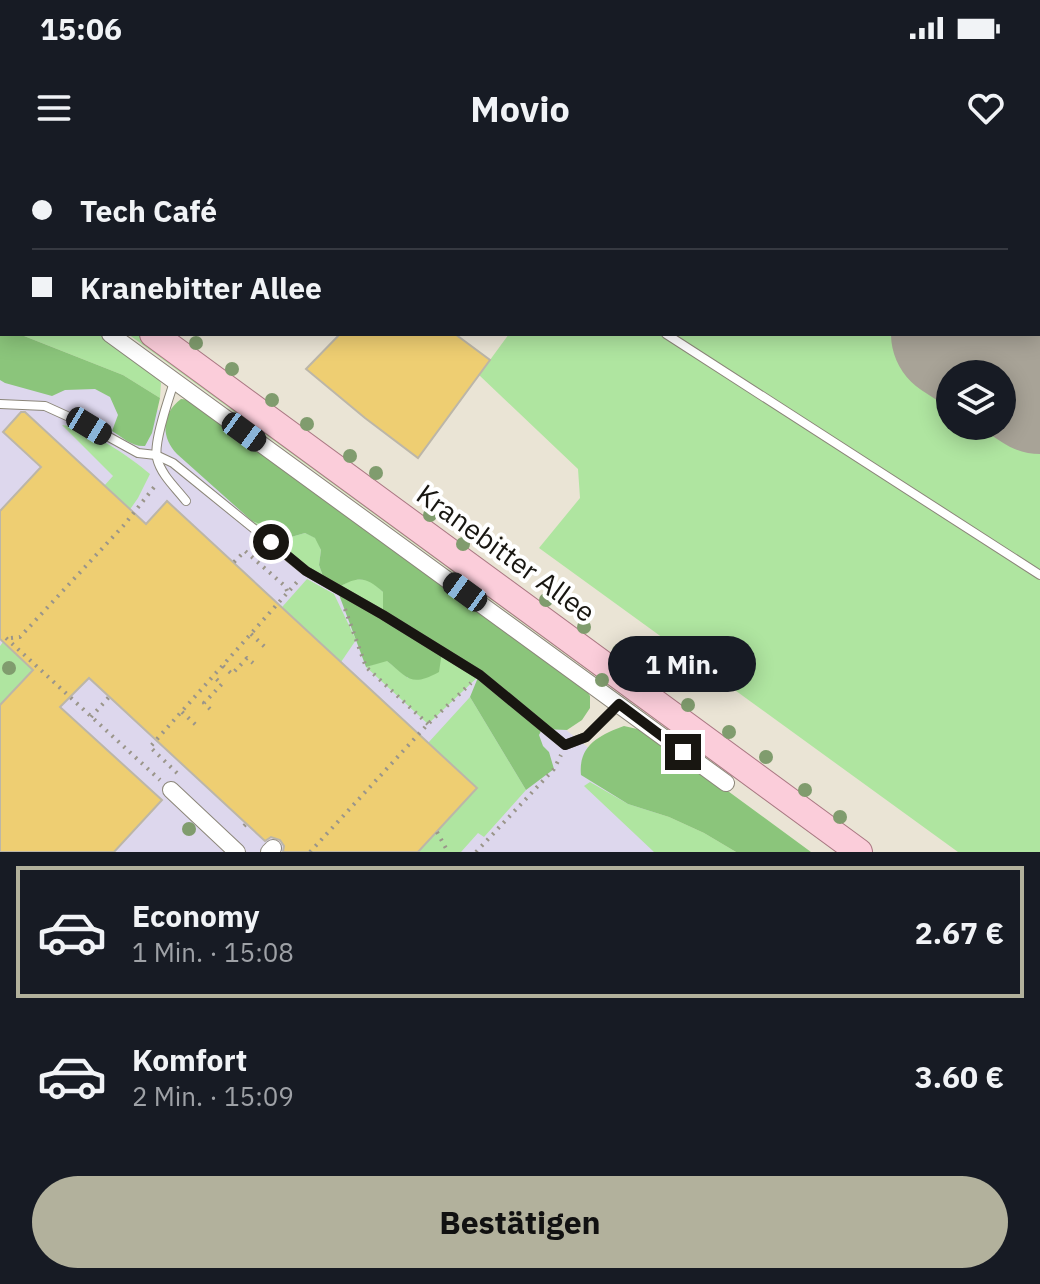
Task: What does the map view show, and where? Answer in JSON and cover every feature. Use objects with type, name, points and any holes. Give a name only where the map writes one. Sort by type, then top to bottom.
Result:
[{"type":"main road","name":"Kranebitter Allee","points":[[156,336],[859,852]]},
{"type":"street","name":"Kranebitter Allee","points":[[113,336],[726,783]]},
{"type":"street","points":[[171,790],[237,852]]},
{"type":"lane","points":[[669,336],[1040,575]]},
{"type":"lane","points":[[174,381],[156,455],[164,474],[186,501]]},
{"type":"lane","points":[[0,404],[45,406],[138,453],[156,455],[173,463],[306,571],[480,675],[565,745],[586,737],[619,704]]},
{"type":"path","points":[[164,474],[124,525],[20,637],[9,638],[171,790]]},
{"type":"path","points":[[234,562],[245,551],[285,586],[288,593]]},
{"type":"path","points":[[150,747],[306,571]]},
{"type":"path","points":[[337,589],[366,667],[428,724]]},
{"type":"path","points":[[251,634],[266,648]]},
{"type":"path","points":[[223,666],[232,674],[247,658],[253,663]]},
{"type":"path","points":[[310,852],[428,724],[480,675]]},
{"type":"path","points":[[210,709],[204,703],[222,684],[213,676]]},
{"type":"path","points":[[91,717],[109,697]]},
{"type":"path","points":[[182,712],[196,725]]},
{"type":"path","points":[[476,852],[554,769],[565,745]]},
{"type":"path","points":[[437,832],[448,852]]},
{"type":"shaded area","points":[[0,354],[164,412],[585,745],[697,852],[0,852]]},
{"type":"green space","points":[[0,336],[24,336],[123,375],[160,398],[152,433],[145,446],[140,446],[112,431],[118,415],[110,397],[95,389],[65,390],[52,396],[0,380]]},
{"type":"green space","points":[[24,336],[103,336],[155,374],[161,383],[160,398],[123,375]]},
{"type":"green space","points":[[131,336],[142,336],[848,852],[836,852]]},
{"type":"green space","points":[[508,336],[1040,336],[1040,852],[958,852],[539,548],[580,498],[578,469],[479,375]]},
{"type":"green space","points":[[181,399],[190,400],[583,685],[590,696],[590,708],[582,720],[567,730],[542,729],[539,735],[554,769],[526,790],[470,697],[479,675],[442,652],[439,672],[422,679],[411,679],[387,661],[366,667],[338,592],[383,614],[383,592],[362,580],[339,587],[324,579],[319,565],[321,550],[315,538],[305,533],[291,537],[252,521],[177,454],[168,440],[166,425],[170,411]]},
{"type":"green space","points":[[62,425],[96,437],[150,474],[131,508],[26,620],[104,486],[113,476]]},
{"type":"green space","points":[[252,521],[291,537],[305,533],[316,538],[321,550],[319,565],[324,579],[310,570]]},
{"type":"green space","points":[[307,579],[334,594],[356,640],[341,662],[259,633]]},
{"type":"green space","points":[[353,579],[370,580],[383,592],[383,615],[339,587]]},
{"type":"green space","points":[[3,642],[60,694],[53,701],[26,677],[0,705],[0,646]]},
{"type":"green space","points":[[443,651],[480,675],[428,724],[366,667],[386,660],[408,678]]},
{"type":"green space","points":[[470,697],[526,790],[484,837],[478,833],[461,852],[418,852],[476,789],[428,743]]},
{"type":"green space","points":[[624,726],[646,731],[811,852],[736,852],[669,817],[628,804],[581,775],[583,756],[592,743]]},
{"type":"green space","points":[[590,782],[628,804],[669,817],[736,852],[654,852],[584,786]]},
{"type":"building","points":[[338,336],[458,336],[490,360],[418,458],[306,369]]},
{"type":"building","points":[[21,412],[25,412],[146,524],[167,501],[477,788],[418,852],[283,852],[284,846],[280,840],[271,837],[265,841],[89,678],[60,707],[162,800],[114,852],[0,852],[0,705],[33,670],[0,639],[0,511],[41,467],[3,432]]},
{"type":"runway","points":[[961,336],[1040,387]]},
{"type":"route","points":[[271,542],[306,571],[480,675],[565,745],[586,737],[619,704],[683,752]]}]
